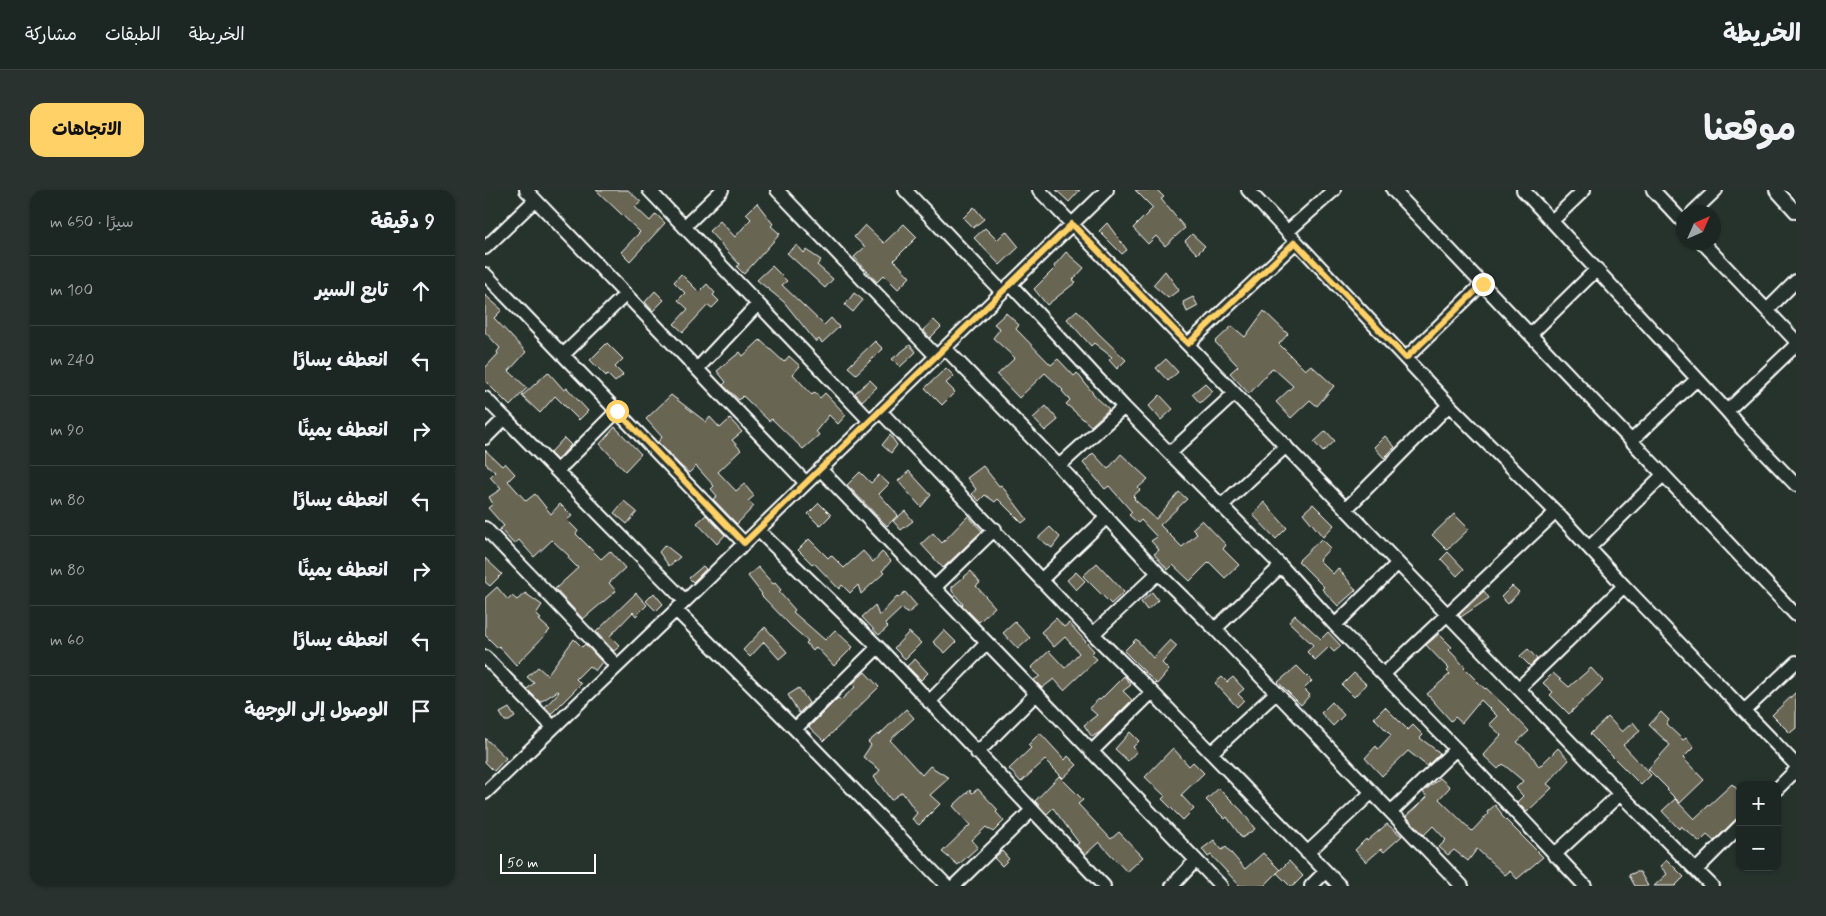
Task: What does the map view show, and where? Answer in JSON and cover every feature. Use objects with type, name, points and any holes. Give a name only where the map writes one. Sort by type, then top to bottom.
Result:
[{"type":"street","points":[[526,190],[534,201],[626,294],[806,483]]},
{"type":"street","points":[[649,190],[870,421]]},
{"type":"street","points":[[684,227],[722,190]]},
{"type":"street","points":[[777,190],[1059,466],[1158,573],[1215,629],[1462,886]]},
{"type":"street","points":[[905,190],[1006,288],[1281,566],[1585,886]]},
{"type":"street","points":[[1039,190],[1188,344],[1233,394],[1447,613],[1620,794],[1712,886]]},
{"type":"street","points":[[487,788],[676,610],[1107,190]]},
{"type":"street","points":[[1248,190],[1449,405],[1556,512],[1624,586],[1796,765]]},
{"type":"street","points":[[1287,232],[1334,190]]},
{"type":"street","points":[[1393,190],[1796,615]]},
{"type":"street","points":[[1523,190],[1743,430],[1796,485]]},
{"type":"street","points":[[1552,221],[1583,190]]},
{"type":"street","points":[[1653,190],[1676,215]]},
{"type":"street","points":[[1700,205],[1716,190]]},
{"type":"street","points":[[1776,190],[1796,212]]},
{"type":"street","points":[[485,248],[534,201]]},
{"type":"street","points":[[1188,344],[1295,242]]},
{"type":"street","points":[[1711,250],[1796,341]]},
{"type":"street","points":[[1531,334],[1597,269]]},
{"type":"street","points":[[485,274],[744,543]]},
{"type":"street","points":[[1767,310],[1796,281]]},
{"type":"street","points":[[1406,358],[1483,284]]},
{"type":"street","points":[[563,355],[626,294]]},
{"type":"street","points":[[697,369],[758,304]]},
{"type":"street","points":[[1727,411],[1796,345]]},
{"type":"street","points":[[1631,441],[1697,378]]},
{"type":"street","points":[[1170,453],[1233,394]]},
{"type":"street","points":[[485,398],[685,601]]},
{"type":"street","points":[[1346,509],[1449,405]]},
{"type":"street","points":[[1059,466],[1124,407]]},
{"type":"street","points":[[557,470],[617,411]]},
{"type":"street","points":[[880,411],[995,529],[1093,634],[1211,752],[1340,886]]},
{"type":"street","points":[[485,438],[505,418]]},
{"type":"street","points":[[1221,506],[1285,446]]},
{"type":"street","points":[[820,469],[1221,886]]},
{"type":"street","points":[[1589,548],[1663,475]]},
{"type":"street","points":[[1383,674],[1556,512]]},
{"type":"street","points":[[1042,579],[1107,517]]},
{"type":"street","points":[[485,528],[617,666]]},
{"type":"street","points":[[934,588],[995,529]]},
{"type":"street","points":[[758,530],[878,647],[1104,886]]},
{"type":"street","points":[[1335,625],[1398,563]]},
{"type":"street","points":[[1215,629],[1281,566]]},
{"type":"street","points":[[1093,634],[1158,573]]},
{"type":"street","points":[[1519,688],[1624,586]]},
{"type":"street","points":[[676,610],[795,729],[947,886]]},
{"type":"street","points":[[929,702],[987,643]]},
{"type":"street","points":[[795,729],[878,647]]},
{"type":"street","points":[[485,657],[553,727]]},
{"type":"street","points":[[1744,711],[1796,662]]},
{"type":"street","points":[[1091,752],[1152,692]]},
{"type":"street","points":[[1211,752],[1276,693]]},
{"type":"street","points":[[977,752],[1036,694]]},
{"type":"street","points":[[1391,812],[1456,749]]},
{"type":"street","points":[[1781,785],[1796,770]]},
{"type":"street","points":[[1307,853],[1371,793]]},
{"type":"street","points":[[1554,855],[1620,794]]},
{"type":"street","points":[[954,886],[1031,810]]},
{"type":"street","points":[[1696,870],[1736,830]]},
{"type":"street","points":[[1173,886],[1196,860]]},
{"type":"street","points":[[1311,886],[1325,872]]},
{"type":"building","points":[[596,190],[628,190],[641,202],[635,207],[650,221],[656,214],[665,223],[630,261],[621,252],[640,232]]},
{"type":"building","points":[[1056,190],[1080,190],[1069,202]]},
{"type":"building","points":[[1135,190],[1157,190],[1164,197],[1161,199],[1185,228],[1165,246],[1156,236],[1148,244],[1133,228],[1153,208]]},
{"type":"building","points":[[757,203],[773,224],[771,226],[780,234],[744,274],[737,267],[739,264],[709,231],[720,221],[735,237],[751,219],[746,214]]},
{"type":"building","points":[[974,207],[984,219],[973,228],[963,218]]},
{"type":"building","points":[[1107,223],[1127,250],[1122,254],[1099,231]]},
{"type":"building","points":[[904,224],[917,237],[894,260],[910,277],[898,289],[884,275],[877,282],[854,257],[865,247],[854,237],[865,225],[884,243]]},
{"type":"building","points":[[985,228],[997,240],[1006,231],[1019,247],[1000,265],[974,238]]},
{"type":"building","points":[[1192,234],[1205,246],[1197,254],[1185,241]]},
{"type":"building","points":[[797,245],[804,253],[806,250],[821,260],[817,265],[833,279],[825,288],[787,253]]},
{"type":"building","points":[[1066,252],[1084,268],[1073,280],[1076,282],[1047,305],[1034,289],[1055,268],[1054,266]]},
{"type":"building","points":[[772,266],[787,281],[782,285],[824,325],[831,318],[839,327],[822,343],[819,339],[816,342],[784,302],[757,280]]},
{"type":"building","points":[[1165,271],[1179,290],[1168,298],[1153,285]]},
{"type":"building","points":[[681,274],[699,292],[707,284],[719,301],[712,308],[708,305],[683,332],[674,324],[688,309],[678,300],[685,293],[674,282]]},
{"type":"building","points":[[655,291],[664,300],[653,311],[645,302]]},
{"type":"building","points":[[854,293],[863,300],[853,312],[845,305]]},
{"type":"building","points":[[485,295],[502,310],[494,318],[526,352],[509,371],[527,388],[510,406],[485,381],[485,368],[498,354],[497,352],[500,348],[485,332]]},
{"type":"building","points":[[1193,297],[1198,306],[1187,312],[1183,302]]},
{"type":"building","points":[[1077,310],[1126,360],[1117,369],[1109,360],[1112,357],[1094,343],[1091,346],[1067,319]]},
{"type":"building","points":[[1264,311],[1288,334],[1279,344],[1305,370],[1311,365],[1334,386],[1317,406],[1310,400],[1291,418],[1276,402],[1293,386],[1273,368],[1249,394],[1230,373],[1238,366],[1215,342],[1232,326],[1245,337]]},
{"type":"building","points":[[1006,313],[1019,325],[1016,329],[1051,365],[1058,359],[1074,376],[1077,373],[1096,397],[1109,409],[1091,426],[1066,404],[1070,400],[1063,390],[1045,373],[1019,398],[997,375],[1015,358],[993,338],[1000,329],[994,324]]},
{"type":"building","points":[[934,320],[941,327],[930,338],[923,330]]},
{"type":"building","points":[[760,340],[784,362],[789,356],[800,366],[793,374],[812,395],[815,392],[820,398],[825,393],[846,415],[838,424],[829,415],[816,431],[819,435],[803,449],[772,419],[769,421],[743,396],[739,400],[723,385],[726,382],[717,371],[740,352],[743,356]]},
{"type":"building","points":[[875,341],[883,349],[856,374],[848,367]]},
{"type":"building","points":[[607,343],[623,359],[615,367],[623,375],[615,382],[590,360]]},
{"type":"building","points":[[910,345],[916,352],[900,367],[892,359]]},
{"type":"building","points":[[1166,359],[1178,372],[1168,381],[1156,368]]},
{"type":"building","points":[[946,368],[954,376],[946,383],[955,392],[942,405],[925,388]]},
{"type":"building","points":[[548,372],[564,390],[567,388],[588,411],[579,420],[555,396],[540,413],[522,396]]},
{"type":"building","points":[[870,380],[877,387],[862,401],[855,393]]},
{"type":"building","points":[[1205,383],[1213,391],[1200,403],[1192,394]]},
{"type":"building","points":[[671,395],[706,422],[710,417],[720,428],[730,419],[742,432],[732,440],[741,450],[718,472],[736,491],[744,484],[754,496],[748,501],[754,506],[737,524],[713,499],[717,496],[711,489],[714,486],[696,466],[689,473],[680,465],[658,442],[662,437],[646,419]]},
{"type":"building","points":[[1160,395],[1173,409],[1161,420],[1149,406]]},
{"type":"building","points":[[1046,406],[1058,420],[1045,431],[1033,418]]},
{"type":"building","points":[[615,427],[641,454],[625,471],[600,444]]},
{"type":"building","points":[[1326,431],[1335,441],[1323,452],[1314,442]]},
{"type":"building","points":[[890,435],[897,445],[891,453],[882,445]]},
{"type":"building","points":[[1385,436],[1395,447],[1384,458],[1374,447]]},
{"type":"building","points":[[564,438],[571,445],[557,460],[550,453]]},
{"type":"building","points":[[485,450],[502,466],[505,463],[515,474],[508,481],[526,501],[535,494],[551,514],[560,504],[572,516],[567,520],[578,531],[576,534],[601,559],[610,551],[625,568],[609,583],[616,591],[583,619],[555,589],[578,568],[568,558],[569,556],[552,540],[534,557],[519,540],[514,544],[500,529],[504,526],[488,508],[493,504],[489,497],[501,489],[490,477],[495,472],[485,463]]},
{"type":"building","points":[[1093,453],[1108,469],[1121,454],[1148,479],[1138,488],[1140,490],[1133,496],[1156,519],[1179,492],[1187,499],[1160,525],[1182,547],[1197,534],[1192,529],[1202,520],[1226,545],[1223,549],[1239,565],[1225,578],[1209,562],[1190,581],[1173,565],[1168,570],[1154,554],[1159,550],[1151,541],[1157,537],[1141,520],[1138,523],[1129,515],[1132,512],[1109,486],[1105,489],[1083,463]]},
{"type":"building","points":[[983,466],[999,486],[1001,485],[1027,519],[1022,523],[998,499],[995,502],[985,495],[979,501],[972,494],[976,489],[967,478]]},
{"type":"building","points":[[909,471],[931,495],[921,507],[898,481]]},
{"type":"building","points":[[860,472],[871,483],[879,475],[889,484],[879,494],[898,515],[887,526],[847,485]]},
{"type":"building","points":[[624,501],[637,512],[627,524],[614,513]]},
{"type":"building","points":[[1264,502],[1287,528],[1276,539],[1253,515]]},
{"type":"building","points":[[819,503],[831,515],[820,526],[808,514]]},
{"type":"building","points":[[1313,504],[1334,525],[1323,537],[1303,513]]},
{"type":"building","points":[[905,511],[913,521],[901,530],[893,521]]},
{"type":"building","points":[[1454,514],[1469,529],[1447,550],[1432,535]]},
{"type":"building","points":[[706,515],[725,535],[717,544],[697,523]]},
{"type":"building","points":[[968,516],[982,531],[943,568],[921,544],[933,533],[942,543]]},
{"type":"building","points":[[1050,527],[1060,537],[1052,548],[1038,538]]},
{"type":"building","points":[[809,539],[828,558],[831,555],[844,568],[863,551],[873,562],[882,552],[891,561],[882,571],[884,573],[861,594],[858,585],[850,593],[842,585],[839,589],[814,563],[812,564],[798,550]]},
{"type":"building","points":[[1321,539],[1330,548],[1319,560],[1333,574],[1338,568],[1356,590],[1338,606],[1322,589],[1324,587],[1298,561]]},
{"type":"building","points":[[665,545],[680,557],[669,566],[659,552]]},
{"type":"building","points":[[1448,552],[1464,569],[1457,576],[1441,559]]},
{"type":"building","points":[[485,558],[502,574],[490,586],[485,582]]},
{"type":"building","points":[[1097,563],[1124,592],[1111,604],[1083,576]]},
{"type":"building","points":[[703,566],[706,569],[693,582],[689,578]]},
{"type":"building","points":[[758,567],[781,590],[779,592],[795,610],[793,612],[825,640],[835,630],[853,647],[834,666],[816,647],[813,651],[806,643],[808,641],[761,595],[748,576]]},
{"type":"building","points":[[971,571],[980,583],[976,586],[995,607],[979,622],[962,605],[952,591],[952,587]]},
{"type":"building","points":[[1076,572],[1085,581],[1076,590],[1067,580]]},
{"type":"building","points":[[1512,586],[1519,592],[1508,604],[1501,597]]},
{"type":"building","points":[[497,587],[508,600],[512,596],[517,600],[525,593],[542,605],[536,614],[541,619],[539,620],[550,630],[516,665],[499,646],[498,648],[485,635],[485,598]]},
{"type":"building","points":[[1484,591],[1489,598],[1461,617],[1459,615]]},
{"type":"building","points":[[905,592],[917,606],[908,613],[902,608],[885,624],[888,627],[879,635],[862,617],[875,605],[879,616],[897,597]]},
{"type":"building","points":[[1152,592],[1158,600],[1147,610],[1141,602]]},
{"type":"building","points":[[636,593],[647,605],[636,616],[633,612],[610,636],[620,646],[614,651],[596,632]]},
{"type":"building","points":[[654,593],[663,604],[656,611],[646,601]]},
{"type":"building","points":[[1295,615],[1321,639],[1328,632],[1341,646],[1334,652],[1329,647],[1315,660],[1307,652],[1313,645],[1289,622]]},
{"type":"building","points":[[1056,618],[1064,627],[1069,623],[1094,651],[1091,654],[1097,659],[1064,690],[1054,679],[1042,688],[1034,680],[1040,676],[1031,668],[1049,651],[1065,668],[1079,653],[1065,637],[1054,647],[1041,632]]},
{"type":"building","points":[[1015,622],[1030,638],[1018,649],[1003,633]]},
{"type":"building","points":[[765,627],[787,652],[779,659],[764,642],[750,657],[743,650]]},
{"type":"building","points":[[944,630],[956,642],[945,653],[933,642]]},
{"type":"building","points":[[909,632],[921,643],[905,659],[894,648]]},
{"type":"building","points":[[1439,634],[1452,647],[1449,650],[1464,668],[1529,731],[1517,742],[1531,754],[1539,767],[1558,748],[1569,760],[1547,784],[1552,788],[1527,812],[1517,802],[1523,796],[1516,788],[1523,781],[1503,764],[1498,769],[1483,755],[1501,735],[1489,724],[1497,716],[1481,700],[1462,723],[1455,717],[1451,721],[1427,694],[1450,674],[1447,671],[1449,669],[1426,645]]},
{"type":"building","points":[[574,639],[582,647],[585,644],[602,662],[595,671],[589,666],[576,679],[581,684],[551,714],[545,707],[559,692],[540,702],[527,689],[534,683],[527,677],[538,667],[547,675]]},
{"type":"building","points":[[1136,639],[1153,658],[1170,640],[1177,646],[1162,663],[1169,670],[1157,684],[1124,651]]},
{"type":"building","points":[[1528,649],[1537,659],[1530,666],[1520,656]]},
{"type":"building","points":[[915,659],[928,673],[921,680],[907,666]]},
{"type":"building","points":[[1297,666],[1312,681],[1304,689],[1310,695],[1301,705],[1278,682]]},
{"type":"building","points":[[1591,668],[1603,681],[1569,714],[1550,695],[1553,692],[1543,683],[1553,673],[1569,687]]},
{"type":"building","points":[[865,672],[879,687],[824,741],[809,727],[838,698],[841,700],[855,687],[852,684]]},
{"type":"building","points":[[1354,673],[1366,684],[1354,697],[1342,685]]},
{"type":"building","points":[[1124,676],[1131,685],[1123,691],[1132,700],[1100,732],[1092,737],[1084,725],[1097,715],[1089,708],[1100,700]]},
{"type":"building","points":[[1222,677],[1227,682],[1233,677],[1244,689],[1238,694],[1244,700],[1237,707],[1215,683]]},
{"type":"building","points":[[799,688],[809,703],[799,713],[788,695]]},
{"type":"building","points":[[1796,692],[1796,728],[1790,733],[1772,715]]},
{"type":"building","points":[[1332,702],[1344,715],[1333,726],[1321,713]]},
{"type":"building","points":[[1385,707],[1408,730],[1413,725],[1423,735],[1420,738],[1440,753],[1427,766],[1408,751],[1382,776],[1365,758],[1376,746],[1378,749],[1391,735],[1374,718]]},
{"type":"building","points":[[509,708],[515,717],[505,721],[500,713]]},
{"type":"building","points":[[906,709],[914,718],[890,740],[922,775],[930,766],[949,778],[930,795],[940,804],[919,825],[912,819],[917,813],[902,792],[891,800],[874,777],[880,770],[863,757],[871,745],[868,742],[879,735]]},
{"type":"building","points":[[1661,712],[1669,720],[1666,724],[1683,740],[1686,738],[1694,747],[1683,758],[1704,780],[1680,803],[1648,769],[1670,745],[1649,725]]},
{"type":"building","points":[[1608,717],[1622,732],[1633,722],[1640,731],[1623,745],[1651,775],[1641,785],[1590,734]]},
{"type":"building","points":[[1130,732],[1139,741],[1133,747],[1137,751],[1128,761],[1115,749]]},
{"type":"building","points":[[1040,733],[1065,760],[1068,756],[1077,765],[1063,778],[1045,760],[1021,782],[1009,769],[1031,748],[1028,745]]},
{"type":"building","points":[[485,738],[506,758],[494,771],[485,762]]},
{"type":"building","points":[[1173,748],[1189,766],[1193,762],[1204,773],[1181,795],[1194,809],[1183,820],[1162,799],[1165,796],[1145,777]]},
{"type":"building","points":[[1059,776],[1083,800],[1078,804],[1111,839],[1119,832],[1143,857],[1127,872],[1099,842],[1085,855],[1076,845],[1079,843],[1053,808],[1047,814],[1035,801]]},
{"type":"building","points":[[1440,778],[1450,787],[1439,799],[1472,831],[1495,805],[1501,815],[1543,857],[1517,879],[1510,871],[1505,875],[1477,849],[1468,861],[1454,850],[1448,855],[1439,847],[1446,840],[1433,826],[1424,835],[1406,816],[1427,797],[1423,792]]},
{"type":"building","points":[[1732,784],[1736,788],[1736,819],[1714,841],[1707,835],[1700,842],[1681,826],[1679,829],[1662,811],[1675,799],[1694,819]]},
{"type":"building","points":[[1219,788],[1242,811],[1255,829],[1242,838],[1227,817],[1225,819],[1206,800]]},
{"type":"building","points":[[978,789],[998,810],[996,812],[1004,821],[993,832],[986,827],[972,840],[978,847],[958,865],[942,852],[970,825],[953,806],[970,790],[972,793]]},
{"type":"building","points":[[1387,824],[1402,836],[1384,852],[1381,849],[1366,862],[1355,850],[1366,839],[1367,841]]},
{"type":"building","points":[[1214,840],[1222,850],[1226,847],[1245,869],[1263,853],[1280,870],[1264,886],[1240,886],[1211,855],[1208,857],[1202,849]]},
{"type":"building","points":[[1002,851],[1009,859],[1002,866],[994,858]]},
{"type":"building","points":[[1667,860],[1684,877],[1675,886],[1654,886],[1667,874],[1660,866]]},
{"type":"building","points":[[1289,861],[1303,876],[1293,886],[1290,886],[1277,873]]},
{"type":"building","points":[[1640,872],[1648,886],[1635,886],[1629,875]]},
{"type":"route","points":[[617,411],[744,543],[1072,224],[1188,344],[1295,242],[1406,358],[1483,284]]}]
